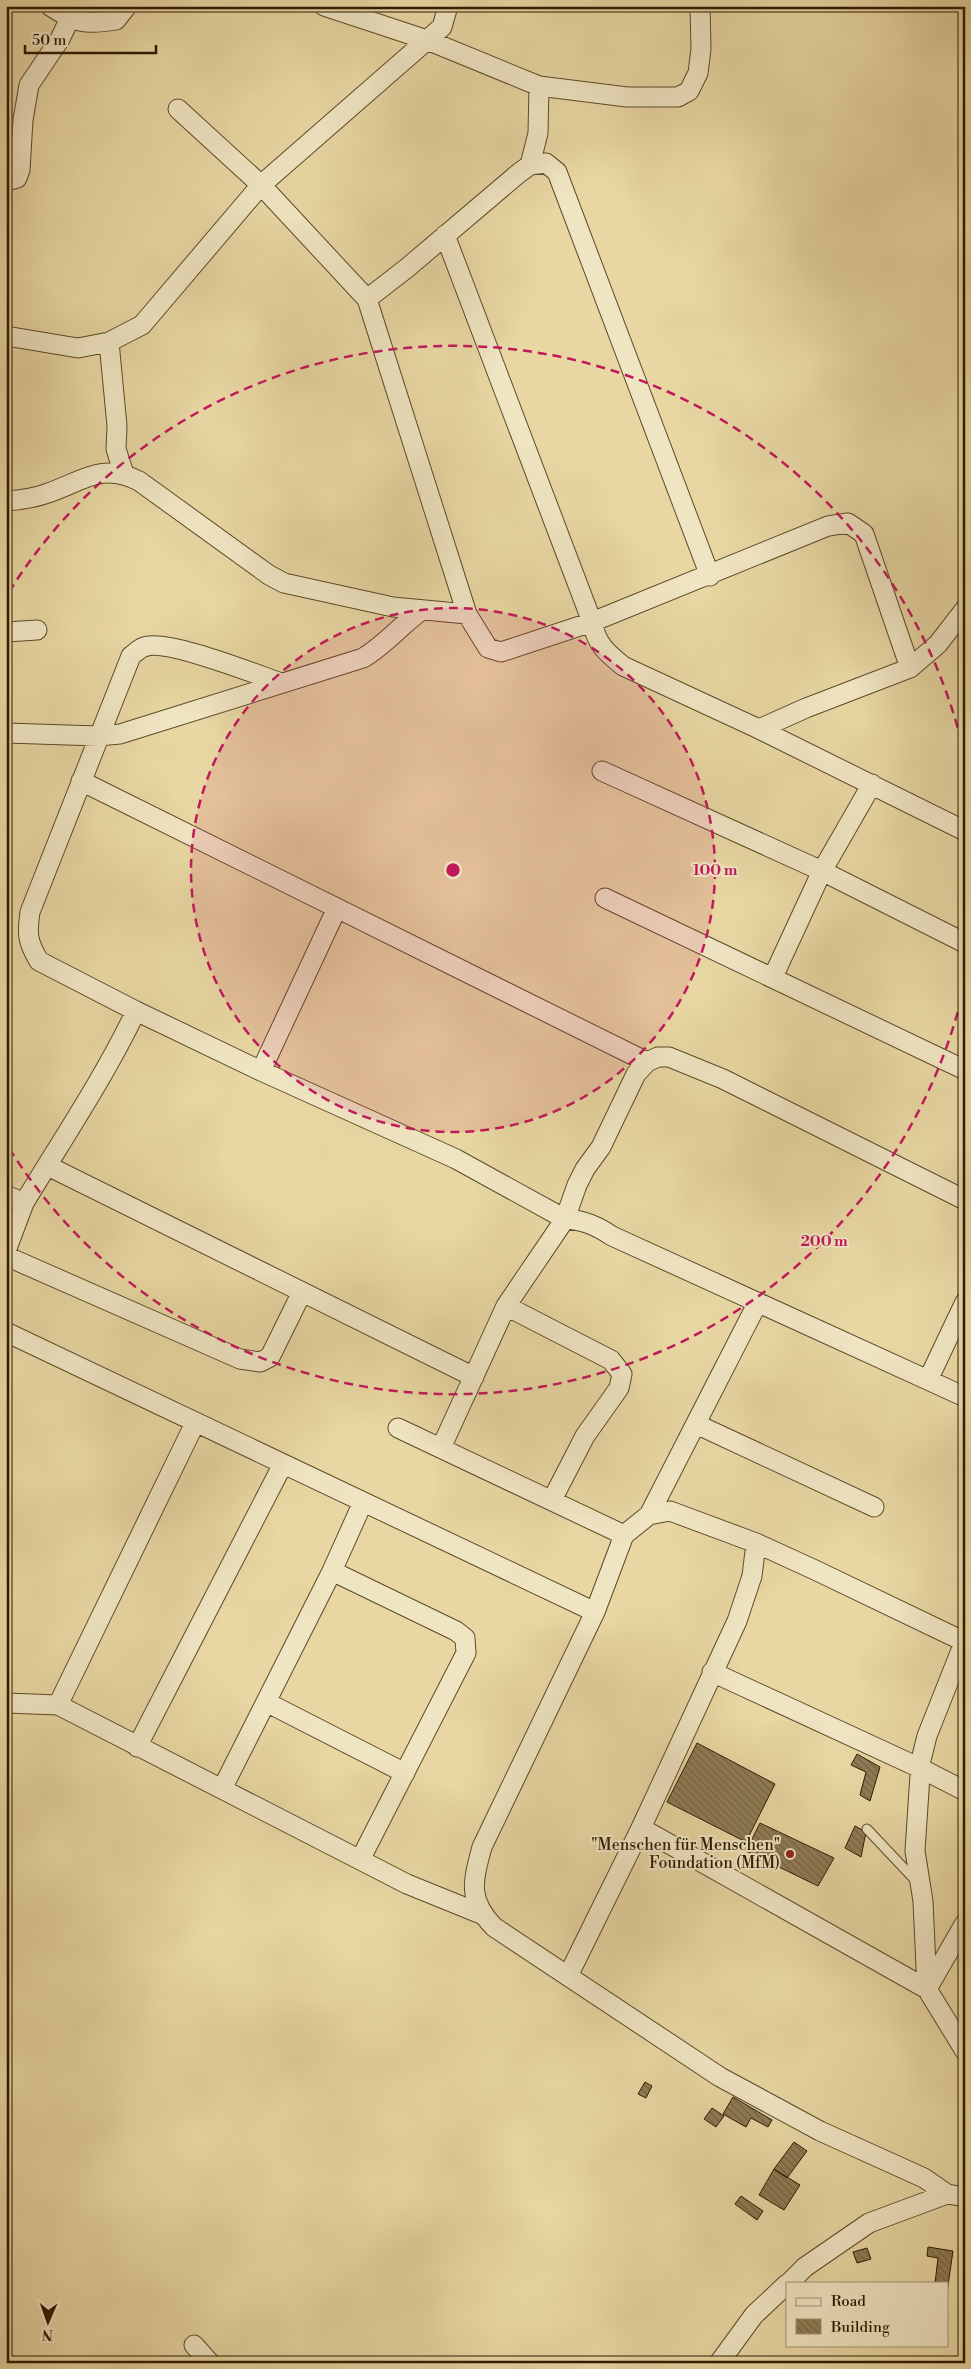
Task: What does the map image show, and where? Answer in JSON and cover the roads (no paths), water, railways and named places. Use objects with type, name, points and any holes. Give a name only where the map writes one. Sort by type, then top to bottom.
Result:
[{"type":"street","points":[[50,6],[70,18],[90,24],[116,20],[127,6]]},
{"type":"street","points":[[324,6],[428,40],[539,86],[627,97],[678,96],[689,90],[698,73],[700,6]]},
{"type":"street","points":[[6,336],[78,348],[109,342],[142,325],[261,185],[428,40],[442,26],[448,6]]},
{"type":"street","points":[[6,181],[17,178],[20,170],[23,120],[29,85],[60,39],[70,18]]},
{"type":"street","points":[[530,165],[538,133],[539,86]]},
{"type":"street","points":[[178,109],[261,185],[366,299],[467,614],[488,648],[501,652],[592,622],[710,576],[828,526],[848,523],[864,534],[910,668]]},
{"type":"street","points":[[366,299],[530,165],[546,163],[557,172],[710,576]]},
{"type":"street","points":[[445,236],[592,622],[595,637],[605,652],[623,666],[759,729],[965,831]]},
{"type":"street","points":[[109,342],[118,426],[116,449],[124,474]]},
{"type":"street","points":[[6,501],[46,494],[101,473],[124,474],[139,482],[269,575],[284,583],[393,607],[467,614]]},
{"type":"street","points":[[759,729],[806,708],[910,668],[938,644],[965,609]]},
{"type":"street","points":[[6,733],[98,736],[120,734],[363,658],[385,643],[405,623],[422,610]]},
{"type":"street","points":[[6,632],[37,630]]},
{"type":"street","points":[[281,683],[199,655],[160,645],[144,646],[131,656],[30,912],[27,932],[30,946],[38,961],[261,1071],[456,1159],[565,1219],[581,1220],[598,1227],[612,1236],[965,1397]]},
{"type":"street","points":[[602,771],[822,871],[965,943]]},
{"type":"street","points":[[81,780],[647,1062]]},
{"type":"street","points":[[773,977],[822,871],[872,784]]},
{"type":"street","points":[[605,898],[965,1070]]},
{"type":"street","points":[[261,1071],[337,908]]},
{"type":"street","points":[[6,1250],[24,1203],[121,1042],[136,1011]]},
{"type":"street","points":[[441,1448],[506,1306],[565,1219],[585,1169],[601,1146],[636,1074],[647,1062],[658,1057],[669,1057],[723,1079],[965,1200]]},
{"type":"street","points":[[48,1166],[474,1377]]},
{"type":"street","points":[[6,1195],[24,1203]]},
{"type":"street","points":[[6,1256],[240,1359],[260,1362],[270,1357],[302,1292]]},
{"type":"street","points":[[758,1302],[649,1515],[624,1535],[595,1612],[482,1847],[474,1878],[474,1897],[481,1914],[494,1927],[720,2077],[820,2131],[924,2178],[956,2196]]},
{"type":"street","points":[[928,1380],[965,1302]]},
{"type":"street","points":[[506,1306],[611,1360],[622,1374],[619,1388],[586,1436],[552,1500]]},
{"type":"street","points":[[6,1332],[595,1612]]},
{"type":"street","points":[[58,1705],[196,1423]]},
{"type":"street","points":[[696,1424],[874,1507]]},
{"type":"street","points":[[398,1428],[552,1500],[586,1519],[624,1535]]},
{"type":"street","points":[[137,1747],[282,1464]]},
{"type":"street","points":[[222,1789],[332,1571],[363,1502]]},
{"type":"street","points":[[649,1515],[670,1512],[756,1544],[964,1641],[927,1736],[920,1768],[915,1851],[920,1886],[927,1989],[965,2052]]},
{"type":"street","points":[[568,1976],[641,1828],[742,1606],[752,1576],[756,1544]]},
{"type":"street","points":[[332,1571],[456,1631],[465,1638],[466,1654],[360,1860]]},
{"type":"street","points":[[712,1672],[920,1768],[965,1791]]},
{"type":"street","points":[[6,1702],[58,1705],[407,1884],[481,1914]]},
{"type":"street","points":[[266,1702],[405,1773]]},
{"type":"street","points":[[641,1828],[927,1989]]},
{"type":"street","points":[[927,1989],[965,1923]]},
{"type":"street","points":[[790,2282],[805,2268],[869,2223],[956,2196]]},
{"type":"street","points":[[727,2359],[754,2315],[786,2286]]},
{"type":"street","points":[[194,2345],[210,2363]]},
{"type":"lane","points":[[867,1829],[920,1886]]},
{"type":"place","name":"\"Menschen für Menschen\" Foundation (MfM)","points":[[790,1854]]}]
